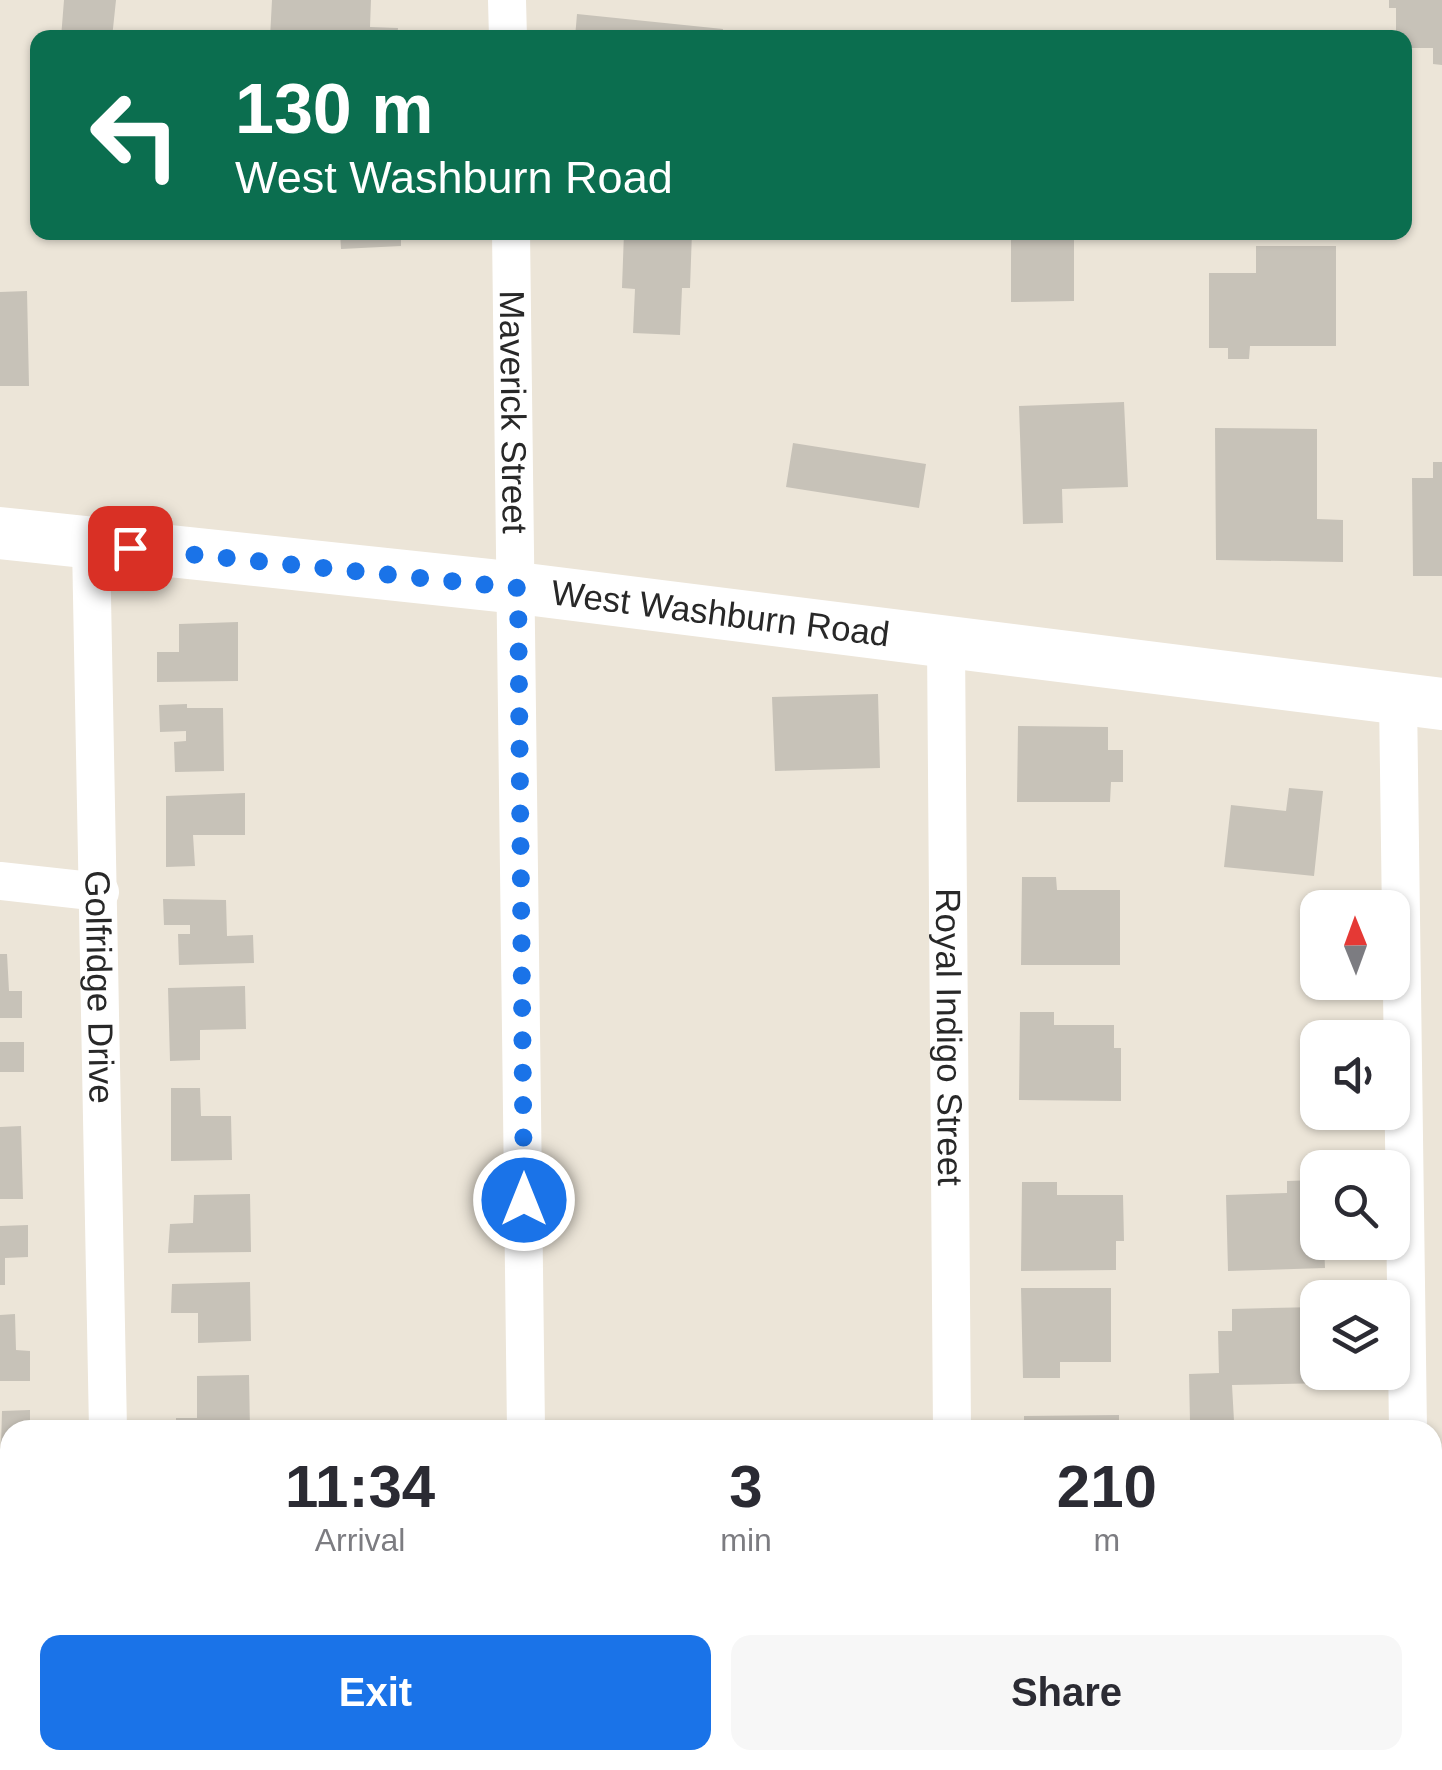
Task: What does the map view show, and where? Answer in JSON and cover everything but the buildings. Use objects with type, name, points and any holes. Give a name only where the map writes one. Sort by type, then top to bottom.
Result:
[{"type":"street","points":[[507,0],[508,30]]},
{"type":"street","name":"Maverick Street","points":[[511,240],[526,1420]]},
{"type":"street","name":"West Washburn Road","points":[[0,533],[518,588],[1420,701]]},
{"type":"street","name":"Golfridge Drive","points":[[91,544],[108,1420]]},
{"type":"street","name":"Royal Indigo Street","points":[[946,642],[952,1420]]},
{"type":"street","points":[[1408,1420],[1420,701]]},
{"type":"street","points":[[0,882],[100,892]]},
{"type":"route","points":[[130,548],[518,588],[524,1200]]}]
